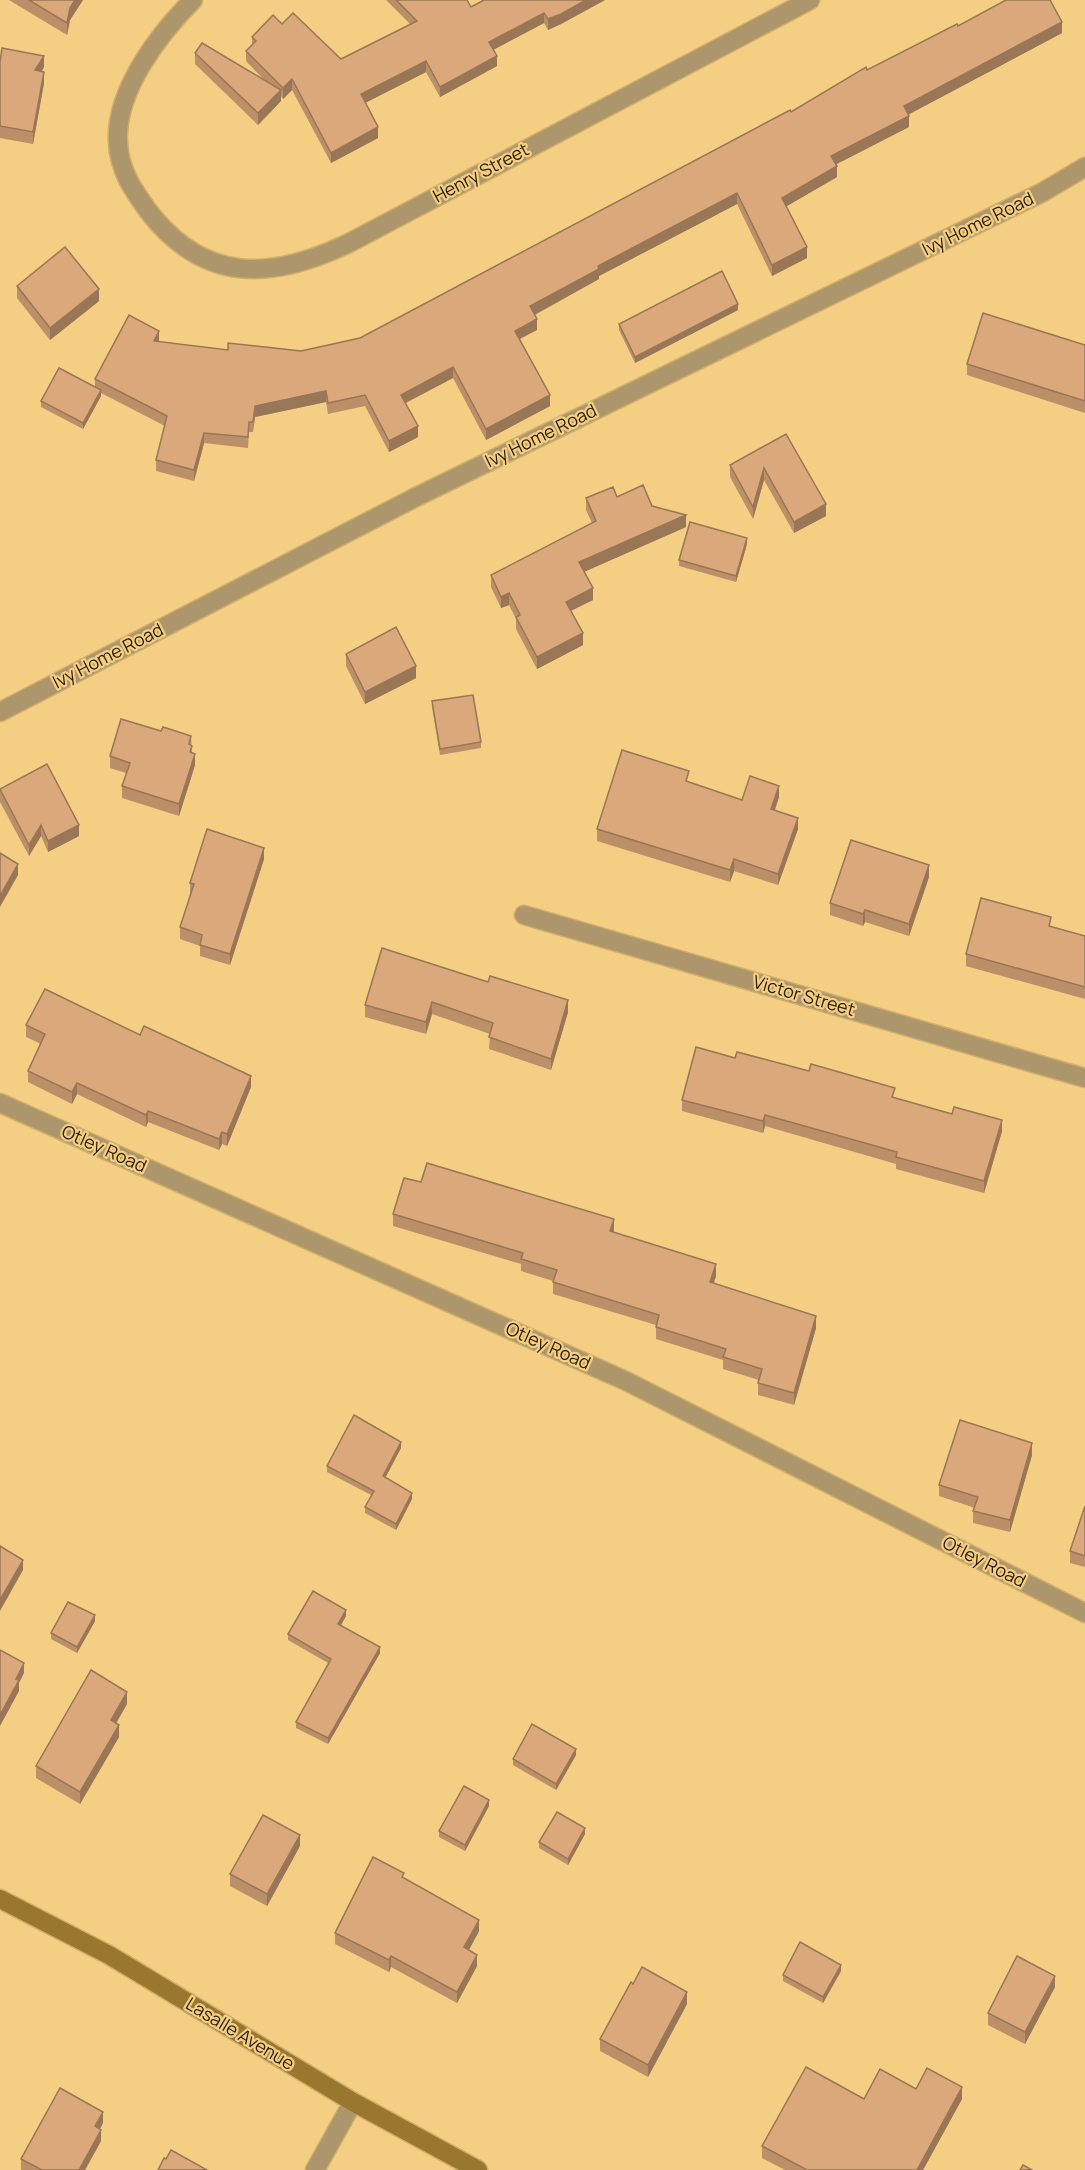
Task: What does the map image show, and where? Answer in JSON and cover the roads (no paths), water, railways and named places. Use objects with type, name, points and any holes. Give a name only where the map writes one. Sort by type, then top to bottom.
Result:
[{"type":"main road","name":"Lasalle Avenue","points":[[0,1899],[108,1955],[353,2102],[478,2170]]},
{"type":"street","name":"Henry Street","points":[[193,0],[152,48],[134,79],[123,111],[117,141],[122,170],[151,214],[171,237],[190,252],[222,265],[253,270],[276,268],[322,256],[810,0]]},
{"type":"street","name":"Ivy Home Road","points":[[0,712],[416,497],[1043,192],[1085,167]]},
{"type":"street","name":"Victor Street","points":[[524,915],[1085,1078]]},
{"type":"street","name":"Otley Road","points":[[0,1103],[626,1381],[1085,1613]]},
{"type":"street","points":[[315,2170],[353,2102]]}]
